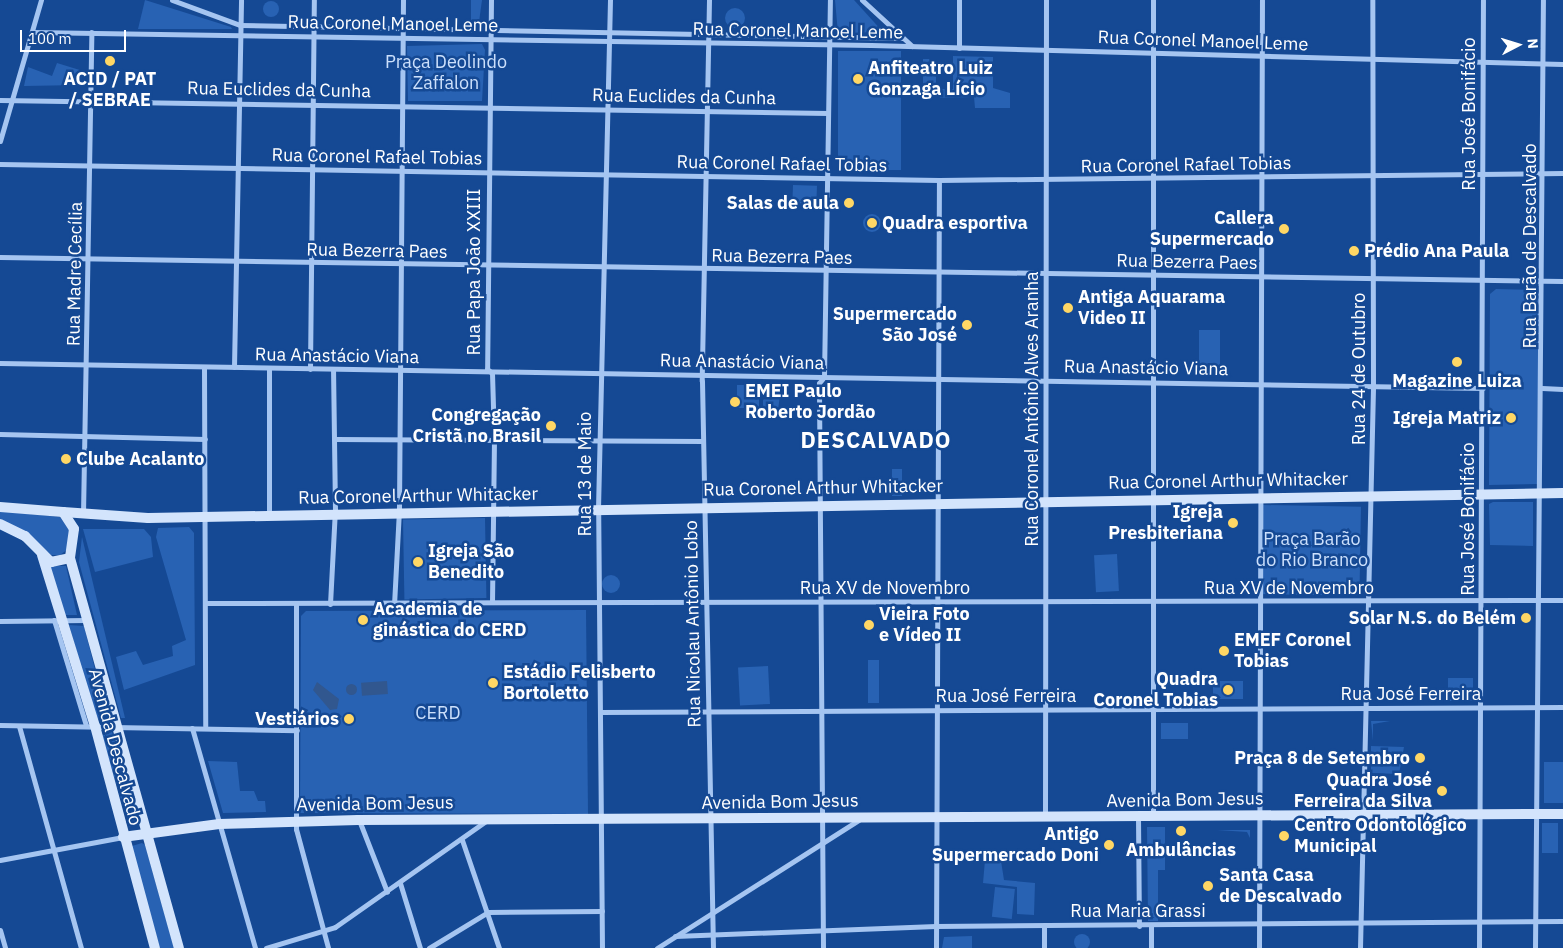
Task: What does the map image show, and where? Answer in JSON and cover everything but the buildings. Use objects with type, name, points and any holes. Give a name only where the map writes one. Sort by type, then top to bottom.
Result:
[{"type":"street","points":[[0,141],[41,0]]},
{"type":"street","name":"Rua Coronel Manoel Leme","points":[[172,0],[240,25],[903,38]]},
{"type":"street","points":[[234,367],[234,263],[241,0]]},
{"type":"street","points":[[310,369],[314,0]]},
{"type":"street","points":[[394,605],[399,438],[398,370],[403,0]]},
{"type":"street","name":"Rua Papa João XXIII","points":[[491,0],[487,369],[492,373],[494,439],[495,511],[492,602]]},
{"type":"street","name":"Rua 13 de Maio","points":[[602,948],[598,440],[606,268],[610,0]]},
{"type":"street","name":"Rua Nicolau Antônio Lobo","points":[[709,0],[703,441],[713,948]]},
{"type":"street","points":[[824,948],[823,504],[819,383],[824,377],[830,0]]},
{"type":"street","points":[[862,0],[912,46]]},
{"type":"street","points":[[959,0],[960,48]]},
{"type":"street","name":"Rua Coronel Antônio Alves Aranha","points":[[1045,817],[1046,0]]},
{"type":"street","points":[[1153,0],[1153,817]]},
{"type":"street","points":[[1259,948],[1262,0]]},
{"type":"street","name":"Rua 24 de Outubro","points":[[1360,948],[1373,386],[1372,0]]},
{"type":"street","name":"Rua José Bonifácio","points":[[1479,948],[1483,388],[1483,0]]},
{"type":"street","name":"Rua Barão de Descalvado","points":[[1536,948],[1544,0]]},
{"type":"street","name":"Rua Coronel Manoel Leme","points":[[32,32],[609,43],[912,46],[1563,64]]},
{"type":"street","name":"Rua Madre Cecília","points":[[83,516],[90,260],[91,32]]},
{"type":"street","points":[[883,38],[883,46]]},
{"type":"street","name":"Rua Euclides da Cunha","points":[[0,100],[90,98],[314,105],[828,113]]},
{"type":"street","name":"Rua Coronel Rafael Tobias","points":[[0,164],[237,170],[313,169],[939,180],[1154,180],[1563,174]]},
{"type":"street","points":[[936,948],[939,180]]},
{"type":"street","name":"Rua Bezerra Paes","points":[[0,257],[400,266],[1563,281]]},
{"type":"street","name":"Rua Anastácio Viana","points":[[0,362],[204,368],[234,367],[492,373],[602,372],[704,376],[1260,383],[1483,388]]},
{"type":"street","points":[[204,368],[206,517],[205,726]]},
{"type":"street","points":[[269,369],[269,516]]},
{"type":"street","points":[[330,604],[335,439],[333,370]]},
{"type":"street","points":[[1542,388],[1563,389]]},
{"type":"street","points":[[0,434],[205,439]]},
{"type":"street","points":[[335,439],[703,441]]},
{"type":"street","name":"Rua Coronel Arthur Whitacker","points":[[0,507],[63,512],[83,516],[206,517],[1259,496],[1563,493]]},
{"type":"street","points":[[0,524],[25,536],[42,555],[57,564],[70,558],[72,526],[63,512]]},
{"type":"street","points":[[72,526],[83,516]]},
{"type":"street","name":"Avenida Descalvado","points":[[42,555],[58,620],[91,725],[155,948]]},
{"type":"street","name":"Avenida Descalvado","points":[[70,558],[179,948]]},
{"type":"street","name":"Rua XV de Novembro","points":[[206,603],[394,605],[492,602],[706,603],[822,601],[1046,603],[1563,600]]},
{"type":"street","points":[[296,604],[296,821],[328,948]]},
{"type":"street","points":[[0,621],[88,620]]},
{"type":"street","name":"Rua José Ferreira","points":[[600,712],[1563,707]]},
{"type":"street","points":[[0,725],[192,728],[205,726],[296,730]]},
{"type":"street","points":[[19,726],[52,850],[81,948]]},
{"type":"street","points":[[192,728],[255,948]]},
{"type":"street","name":"Avenida Bom Jesus","points":[[0,860],[146,833],[219,824],[296,821],[1563,814]]},
{"type":"street","points":[[657,948],[863,817]]},
{"type":"street","points":[[1138,817],[1139,926]]},
{"type":"street","points":[[358,820],[387,892]]},
{"type":"street","points":[[266,948],[324,932],[387,892],[462,840],[487,820]]},
{"type":"street","points":[[462,840],[499,948]]},
{"type":"street","points":[[400,883],[420,948]]},
{"type":"street","points":[[429,948],[488,912],[602,910]]},
{"type":"street","name":"Rua Maria Grassi","points":[[674,936],[712,931],[936,926],[1151,926],[1563,921]]},
{"type":"street","points":[[1044,925],[1044,948]]},
{"type":"street","points":[[1151,926],[1151,948]]},
{"type":"street","points":[[0,930],[5,948]]},
{"type":"green space","points":[[145,0],[231,27],[232,29],[138,29]]},
{"type":"green space","points":[[471,0],[482,0],[479,22],[471,22]]},
{"type":"green space","points":[[835,0],[854,0],[883,32],[838,33]]},
{"type":"green space","points":[[268,1],[274,1],[279,6],[277,15],[268,17],[263,12],[263,6]]},
{"type":"green space","points":[[735,8],[742,11],[745,18],[742,25],[735,28],[728,25],[725,18],[728,11]]},
{"type":"green space","name":"Praça Deolindo Zaffalon","points":[[482,44],[485,50],[482,101],[408,101],[407,46]]},
{"type":"green space","points":[[838,51],[901,51],[901,170],[838,170]]},
{"type":"green space","points":[[953,56],[993,57],[993,88],[1010,93],[1010,108],[975,108],[974,97],[940,98],[940,89],[953,89]]},
{"type":"green space","points":[[923,59],[936,59],[936,92],[923,92]]},
{"type":"green space","points":[[57,63],[83,71],[80,85],[24,86],[28,67],[52,76]]},
{"type":"green space","points":[[793,185],[817,186],[816,204],[792,203]]},
{"type":"green space","name":"Quadra esportiva","points":[[872,214],[878,217],[881,223],[878,229],[872,232],[866,229],[863,223],[866,217]]},
{"type":"green space","points":[[1496,289],[1539,290],[1537,484],[1489,485],[1490,294]]},
{"type":"green space","points":[[1199,330],[1220,330],[1220,371],[1199,371]]},
{"type":"green space","points":[[737,385],[759,385],[759,419],[755,408],[737,408]]},
{"type":"green space","points":[[763,386],[781,386],[777,419],[763,419]]},
{"type":"green space","points":[[892,469],[902,469],[902,496],[892,496]]},
{"type":"green space","points":[[1493,502],[1533,502],[1533,546],[1490,545],[1489,504]]},
{"type":"green space","name":"Praça Barão do Rio Branco","points":[[1263,505],[1361,507],[1359,596],[1261,594]]},
{"type":"green space","points":[[0,511],[60,517],[69,530],[68,549],[60,555],[51,555],[27,532],[0,520]]},
{"type":"green space","points":[[485,518],[486,598],[404,599],[403,519]]},
{"type":"green space","points":[[189,527],[194,533],[195,665],[124,690],[116,657],[136,651],[143,665],[173,656],[172,646],[186,640],[156,537],[158,528]]},
{"type":"green space","points":[[83,529],[144,529],[151,537],[153,557],[95,572]]},
{"type":"green space","points":[[82,537],[125,718],[121,718],[79,562]]},
{"type":"green space","points":[[1117,554],[1119,591],[1096,592],[1094,555]]},
{"type":"green space","points":[[50,566],[66,566],[77,615],[65,615]]},
{"type":"green space","points":[[611,575],[617,578],[620,584],[617,590],[611,593],[605,590],[602,584],[605,578]]},
{"type":"green space","name":"CERD","points":[[586,610],[588,814],[300,813],[301,616],[306,611]]},
{"type":"green space","points":[[69,625],[84,626],[108,721],[96,719]]},
{"type":"green space","points":[[868,660],[879,660],[879,703],[868,703]]},
{"type":"green space","points":[[768,666],[770,704],[740,706],[738,668]]},
{"type":"green space","points":[[1448,678],[1473,678],[1473,701],[1448,701]]},
{"type":"green space","name":"Quadra Coronel Tobias","points":[[1213,681],[1243,681],[1243,699],[1213,699]]},
{"type":"green space","points":[[1371,721],[1390,721],[1373,724],[1373,741]]},
{"type":"green space","points":[[1161,723],[1188,723],[1188,739],[1161,739]]},
{"type":"green space","points":[[112,732],[140,824],[130,827],[101,735]]},
{"type":"green space","points":[[1371,746],[1404,747],[1399,774],[1371,773]]},
{"type":"green space","points":[[208,761],[237,762],[240,791],[254,791],[258,801],[265,801],[266,812],[223,813]]},
{"type":"green space","points":[[1544,762],[1563,762],[1563,803],[1544,803]]},
{"type":"green space","points":[[1542,823],[1558,823],[1558,853],[1542,853]]},
{"type":"green space","points":[[1147,827],[1165,827],[1165,870],[1158,870],[1158,921],[1148,921]]},
{"type":"green space","points":[[1217,830],[1250,830],[1250,838],[1247,832]]},
{"type":"green space","points":[[142,843],[145,845],[174,948],[160,948],[132,852],[132,846]]},
{"type":"green space","points":[[985,860],[1001,861],[1004,880],[1035,883],[1034,915],[1017,914],[1017,887],[983,883]]},
{"type":"green space","points":[[995,887],[1015,889],[1012,919],[992,917]]},
{"type":"green space","points":[[1079,934],[1085,934],[1090,939],[1088,948],[1079,950],[1074,945],[1074,939]]},
{"type":"green space","points":[[972,936],[972,948],[942,948],[944,937]]},
{"type":"shaded area","points":[[387,681],[388,694],[362,696],[361,683]]},
{"type":"shaded area","points":[[317,682],[339,699],[337,709],[330,710],[313,690]]},
{"type":"shaded area","points":[[351,683],[357,689],[351,695],[345,689]]},
{"type":"place","name":"ACID / PAT / SEBRAE","points":[[110,61]]},
{"type":"place","name":"Anfiteatro Luiz Gonzaga Lício","points":[[858,79]]},
{"type":"place","name":"Salas de aula","points":[[849,203]]},
{"type":"place","name":"Quadra esportiva","points":[[872,223]]},
{"type":"place","name":"Callera Supermercado","points":[[1284,229]]},
{"type":"place","name":"Prédio Ana Paula","points":[[1354,251]]},
{"type":"place","name":"Antiga Aquarama Video II","points":[[1068,308]]},
{"type":"place","name":"Supermercado São José","points":[[967,325]]},
{"type":"place","name":"Magazine Luiza","points":[[1457,362]]},
{"type":"place","name":"EMEI Paulo Roberto Jordão","points":[[735,402]]},
{"type":"place","name":"Igreja Matriz","points":[[1511,418]]},
{"type":"place","name":"Congregação Cristã no Brasil","points":[[551,426]]},
{"type":"place","name":"Clube Acalanto","points":[[66,459]]},
{"type":"place","name":"Igreja Presbiteriana","points":[[1233,523]]},
{"type":"place","name":"Igreja São Benedito","points":[[418,562]]},
{"type":"place","name":"Solar N.S. do Belém","points":[[1526,618]]},
{"type":"place","name":"Academia de ginástica do CERD","points":[[363,620]]},
{"type":"place","name":"Vieira Foto e Vídeo II","points":[[869,625]]},
{"type":"place","name":"EMEF Coronel Tobias","points":[[1224,651]]},
{"type":"place","name":"Estádio Felisberto Bortoletto","points":[[493,683]]},
{"type":"place","name":"Quadra Coronel Tobias","points":[[1228,690]]},
{"type":"place","name":"Vestiários","points":[[349,719]]},
{"type":"place","name":"Praça 8 de Setembro","points":[[1420,758]]},
{"type":"place","name":"Quadra José Ferreira da Silva","points":[[1442,791]]},
{"type":"place","name":"Ambulâncias","points":[[1181,831]]},
{"type":"place","name":"Centro Odontológico Municipal","points":[[1284,836]]},
{"type":"place","name":"Antigo Supermercado Doni","points":[[1109,845]]},
{"type":"place","name":"Santa Casa de Descalvado","points":[[1208,886]]},
{"type":"district","name":"DESCALVADO","points":[[876,440]]}]
